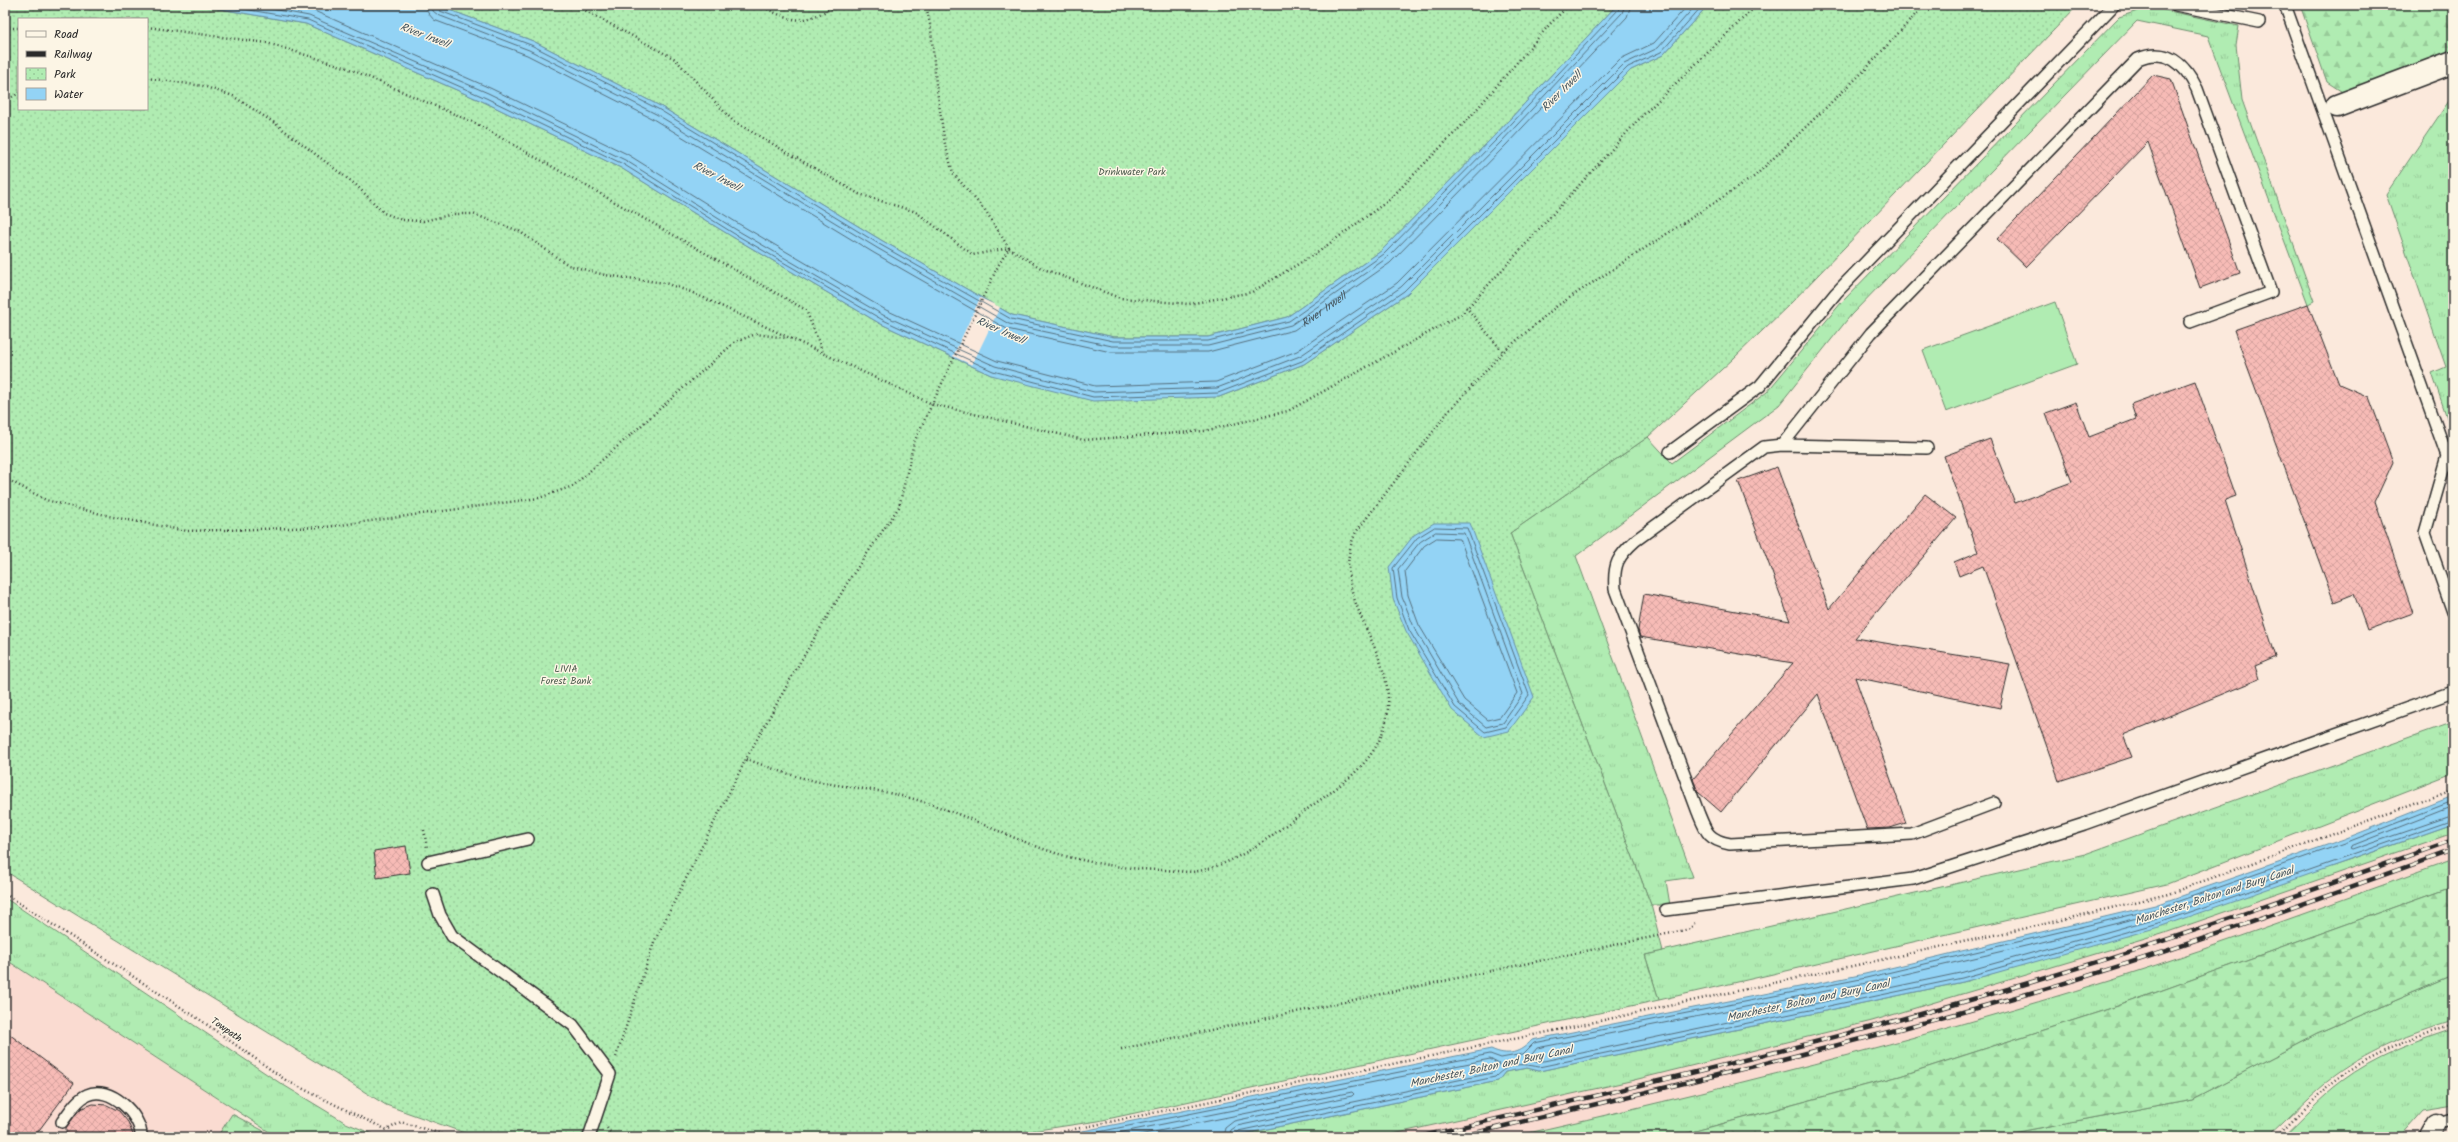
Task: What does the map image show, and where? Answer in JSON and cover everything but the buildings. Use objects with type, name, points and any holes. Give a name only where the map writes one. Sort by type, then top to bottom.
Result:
[{"type":"street","points":[[2337,106],[2453,62]]},
{"type":"lane","points":[[1670,452],[1760,386],[1836,293],[2114,5]]},
{"type":"lane","points":[[2176,5],[2259,22]]},
{"type":"lane","points":[[2285,5],[2447,456],[2425,533],[2453,612]]},
{"type":"lane","points":[[1782,445],[1871,333],[2138,59],[2150,54],[2176,61],[2188,70],[2198,89],[2271,292],[2190,322]]},
{"type":"lane","points":[[1927,448],[1782,445],[1764,447],[1636,540],[1621,554],[1614,572],[1615,589],[1706,833],[1717,842],[1730,844],[1912,834],[1994,803]]},
{"type":"lane","points":[[1666,910],[1913,879],[2084,824],[2453,692]]},
{"type":"lane","points":[[428,862],[528,839]]},
{"type":"lane","points":[[433,894],[440,915],[452,936],[573,1025],[610,1074],[589,1137]]},
{"type":"lane","points":[[62,1122],[79,1101],[97,1092],[109,1095],[125,1106],[138,1124],[141,1137]]},
{"type":"path","points":[[575,5],[675,59],[733,121],[859,194],[916,212],[973,255],[1009,248]]},
{"type":"path","points":[[760,5],[787,20],[808,20],[838,5]]},
{"type":"path","points":[[926,5],[931,29],[936,84],[945,144],[953,173],[987,213],[1009,248],[1041,268],[1120,298],[1188,304],[1252,292],[1318,252],[1389,200],[1470,117],[1550,24],[1569,5]]},
{"type":"path","points":[[148,78],[203,86],[233,96],[276,124],[356,185],[384,213],[402,220],[422,221],[454,214],[474,214],[519,231],[568,265],[604,275],[671,285],[757,322],[788,338],[932,404],[1084,440],[1204,431],[1288,411],[1462,314],[1466,307],[1642,116],[1757,5]]},
{"type":"path","points":[[746,759],[807,779],[903,796],[956,812],[1061,854],[1122,869],[1200,871],[1236,859],[1346,782],[1365,764],[1378,745],[1386,721],[1389,694],[1382,665],[1347,580],[1347,555],[1350,543],[1356,532],[1448,412],[1503,352],[1557,306],[1755,176],[1864,72],[1924,5]]},
{"type":"path","points":[[148,27],[267,43],[345,67],[475,123],[806,310],[823,354]]},
{"type":"path","points":[[5,28],[18,28]]},
{"type":"path","points":[[5,101],[18,94]]},
{"type":"path","points":[[610,1074],[654,942],[746,759],[803,657],[851,577],[899,506],[914,442],[998,266],[1009,248]]},
{"type":"path","points":[[1466,307],[1503,352]]},
{"type":"path","points":[[5,478],[46,500],[113,517],[187,531],[326,527],[540,498],[573,486],[735,342],[756,334],[788,338]]},
{"type":"path","points":[[1036,1137],[1553,1031],[2049,923],[2168,894],[2453,790]]},
{"type":"path","name":"Towpath","points":[[5,894],[199,1019],[287,1081],[387,1130],[401,1122],[452,1137]]},
{"type":"path","points":[[1121,1049],[1690,929],[1708,905]]},
{"type":"path","points":[[2274,1137],[2338,1078],[2361,1063],[2403,1042],[2453,1025]]},
{"type":"shaded area","points":[[2453,824],[2453,886],[1673,1137],[1229,1137],[1498,1081],[1505,1072],[1963,982],[2038,960],[2348,861]]},
{"type":"shaded area","points":[[5,954],[235,1110],[217,1137],[5,1137]]},
{"type":"green space","name":"LIVIA Forest Bank","points":[[5,5],[197,5],[306,24],[484,102],[621,168],[731,236],[879,323],[991,375],[1219,397],[1304,364],[1407,294],[1631,70],[1663,55],[1708,5],[2078,5],[1791,303],[1733,359],[1648,437],[1510,533],[1651,905],[1663,951],[1645,955],[1659,1000],[1098,1121],[991,1137],[476,1137],[386,1105],[5,871]]},
{"type":"green space","name":"Drinkwater Park","points":[[436,5],[1617,5],[1495,135],[1381,251],[1287,317],[1208,337],[1114,337],[1012,315],[881,240],[660,106],[533,41]]},
{"type":"green space","points":[[2300,5],[2453,5],[2453,53],[2347,95],[2327,82]]},
{"type":"green space","points":[[2150,7],[2239,26],[2236,45],[2242,100],[2314,301],[2308,304],[2208,36],[2137,21],[1851,315],[1779,405],[1576,556],[1693,877],[1666,881],[1670,905],[1651,905],[1510,533],[1648,437],[1672,463],[1767,392],[1841,303],[2119,17]]},
{"type":"green space","points":[[2453,95],[2453,436],[2432,373],[2446,367],[2386,194]]},
{"type":"green space","points":[[2055,302],[2077,364],[1946,412],[1923,350]]},
{"type":"green space","points":[[2453,722],[2453,773],[2167,884],[1659,1000],[1645,955],[2085,854]]},
{"type":"green space","points":[[2453,824],[2453,833],[2162,934],[1872,1021],[1630,1081],[1380,1137],[1229,1137],[1498,1081],[1505,1072],[1527,1068],[1539,1071],[1963,982],[2038,960],[2348,861]]},
{"type":"green space","points":[[2453,860],[2453,886],[2118,1006],[1900,1076],[1673,1137],[1511,1137],[1662,1102],[1814,1064],[2039,1002],[2198,951]]},
{"type":"green space","points":[[2453,886],[2453,976],[2317,1034],[2192,1099],[1992,1137],[1673,1137],[1900,1076],[2118,1006]]},
{"type":"green space","points":[[5,898],[280,1083],[346,1123],[380,1137],[277,1137],[5,959]]},
{"type":"green space","points":[[2453,976],[2453,1021],[2422,1031],[2378,1049],[2351,1065],[2319,1088],[2267,1137],[1992,1137],[2192,1099],[2317,1034]]},
{"type":"green space","points":[[2453,1029],[2453,1105],[2422,1110],[2398,1137],[2281,1137],[2326,1094],[2355,1072],[2395,1050]]},
{"type":"green space","points":[[232,1114],[275,1137],[217,1137]]},
{"type":"water","name":"River Irwell","points":[[197,5],[436,5],[533,41],[660,106],[881,240],[1012,315],[1114,337],[1208,337],[1287,317],[1381,251],[1495,135],[1617,5],[1708,5],[1663,55],[1631,70],[1407,294],[1304,364],[1219,397],[1093,401],[991,375],[879,323],[731,236],[621,168],[484,102],[306,24]]},
{"type":"water","points":[[1434,523],[1470,523],[1534,697],[1509,731],[1484,737],[1452,710],[1406,631],[1393,599],[1389,567],[1414,535]]},
{"type":"water","name":"Manchester, Bolton and Bury Canal","points":[[2453,796],[2453,824],[2159,927],[1963,982],[1539,1071],[1527,1068],[1505,1072],[1498,1081],[1229,1137],[1053,1137],[1491,1049],[1503,1053],[1518,1051],[1532,1040],[1865,974],[2155,905],[2344,839]]},
{"type":"pier","points":[[980,298],[1000,307],[972,365],[953,356]]},
{"type":"railway","points":[[1418,1137],[1803,1045],[1956,1004],[2085,966],[2191,932],[2453,840]]},
{"type":"railway","points":[[1458,1137],[1819,1050],[2034,992],[2139,960],[2297,906],[2453,850]]}]
